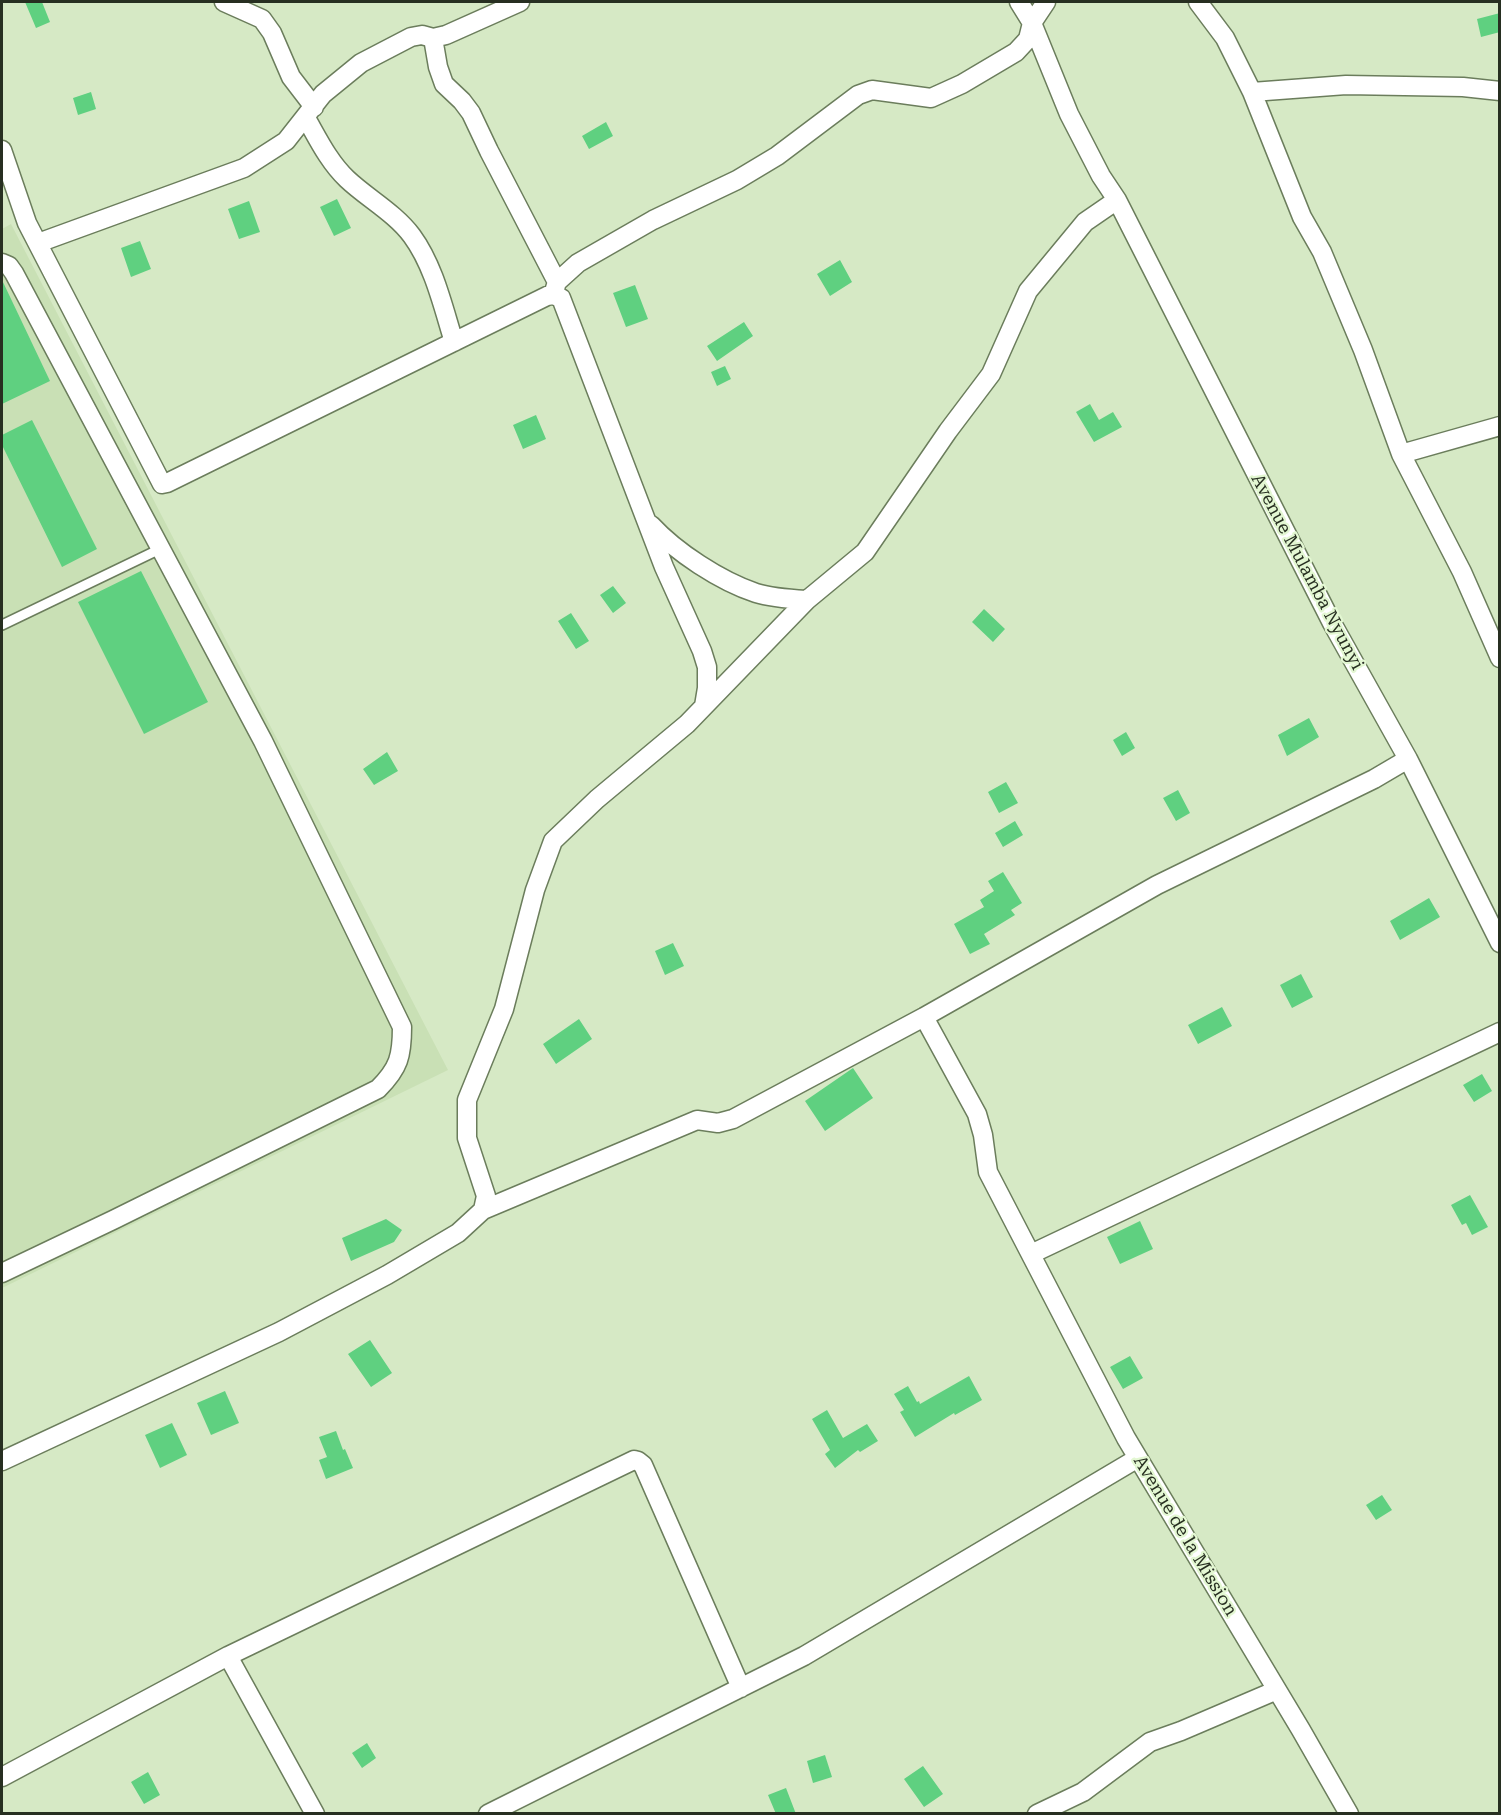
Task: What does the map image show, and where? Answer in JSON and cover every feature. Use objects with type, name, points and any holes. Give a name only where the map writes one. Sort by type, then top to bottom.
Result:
[{"type":"street","points":[[224,2],[262,19],[272,33],[291,77],[310,112],[325,151],[344,177],[412,235],[434,281],[454,342]]},
{"type":"street","points":[[38,243],[244,168],[286,141],[323,94],[361,63],[411,37],[422,35],[433,38],[446,35],[520,2]]},
{"type":"street","name":"Avenue Mulamba Nyunyi","points":[[1019,2],[1032,22],[1069,114],[1101,176],[1117,200],[1332,623],[1408,759],[1500,943]]},
{"type":"street","points":[[2,150],[27,223],[162,484],[454,342],[555,289],[578,263],[654,220],[737,180],[777,156],[858,95],[872,90],[931,98],[962,84],[1016,52],[1028,39],[1032,22],[1046,2]]},
{"type":"street","points":[[1198,2],[1225,38],[1252,92],[1302,217],[1322,252],[1343,302],[1390,420],[1401,454],[1462,572],[1500,658]]},
{"type":"street","points":[[433,38],[438,67],[444,84],[462,100],[471,113],[561,298],[664,567],[702,651],[707,667],[704,706]]},
{"type":"street","points":[[1252,92],[1346,85],[1462,87],[1500,91]]},
{"type":"street","points":[[483,1210],[486,1196],[467,1138],[466,1100],[504,1009],[535,890],[554,841],[597,799],[687,724],[807,600],[865,552],[948,431],[991,374],[1029,291],[1085,222],[1117,200]]},
{"type":"street","points":[[2,263],[9,266],[14,273],[263,741],[402,1027],[402,1046],[393,1074],[378,1089],[2,1273]]},
{"type":"street","points":[[1401,454],[1500,426]]},
{"type":"street","points":[[648,521],[663,538],[718,576],[756,593],[784,599],[807,600]]},
{"type":"street","points":[[2,1461],[279,1332],[387,1275],[458,1233],[483,1210],[697,1120],[718,1123],[733,1119],[924,1017],[1157,885],[1374,779],[1408,759]]},
{"type":"street","name":"Avenue de la Mission","points":[[924,1017],[977,1114],[983,1135],[988,1172],[1126,1438],[1349,1814]]},
{"type":"street","points":[[1031,1254],[1500,1032]]},
{"type":"street","points":[[488,1814],[804,1656],[1138,1458]]},
{"type":"street","points":[[2,1777],[228,1656],[634,1460],[643,1465],[741,1688]]},
{"type":"street","points":[[228,1656],[315,1814]]},
{"type":"street","points":[[1038,1814],[1083,1792],[1150,1742],[1277,1690]]},
{"type":"lane","points":[[2,625],[160,549]]},
{"type":"shaded area","points":[[11,224],[448,1070],[2,1288],[2,229]]},
{"type":"building","points":[[25,2],[42,2],[50,22],[36,28]]},
{"type":"building","points":[[1500,13],[1500,32],[1481,37],[1477,19]]},
{"type":"building","points":[[91,92],[96,109],[78,115],[73,98]]},
{"type":"building","points":[[606,122],[613,136],[589,149],[582,136]]},
{"type":"building","points":[[337,199],[351,228],[334,236],[320,207]]},
{"type":"building","points":[[249,201],[260,232],[239,239],[228,209]]},
{"type":"building","points":[[140,241],[151,269],[131,277],[121,248]]},
{"type":"building","points":[[840,260],[852,282],[830,296],[817,274]]},
{"type":"building","points":[[2,280],[50,381],[2,404]]},
{"type":"building","points":[[635,285],[648,319],[626,327],[613,293]]},
{"type":"building","points":[[744,322],[753,336],[717,361],[707,346]]},
{"type":"building","points":[[725,366],[731,379],[717,386],[711,372]]},
{"type":"building","points":[[1090,404],[1099,420],[1113,412],[1122,427],[1094,442],[1076,412]]},
{"type":"building","points":[[536,415],[546,439],[523,449],[513,425]]},
{"type":"building","points":[[32,420],[97,549],[62,567],[2,445],[2,435]]},
{"type":"building","points":[[141,571],[208,702],[144,734],[78,602]]},
{"type":"building","points":[[613,586],[626,603],[613,613],[600,595]]},
{"type":"building","points":[[984,609],[1005,629],[993,642],[972,622]]},
{"type":"building","points":[[571,613],[589,641],[576,649],[558,621]]},
{"type":"building","points":[[1309,718],[1319,737],[1287,756],[1278,735]]},
{"type":"building","points":[[1126,732],[1135,748],[1122,756],[1113,740]]},
{"type":"building","points":[[387,752],[398,771],[374,785],[363,769]]},
{"type":"building","points":[[1006,782],[1018,803],[999,813],[988,792]]},
{"type":"building","points":[[1178,790],[1190,813],[1176,821],[1163,798]]},
{"type":"building","points":[[1015,821],[1023,835],[1003,847],[995,833]]},
{"type":"building","points":[[1003,872],[1022,903],[1011,910],[1015,915],[984,934],[990,944],[970,954],[954,924],[984,907],[980,900],[994,891],[988,881]]},
{"type":"building","points":[[1429,898],[1440,917],[1400,940],[1390,921]]},
{"type":"building","points":[[673,943],[684,966],[665,975],[655,951]]},
{"type":"building","points":[[1301,974],[1313,997],[1292,1008],[1280,985]]},
{"type":"building","points":[[1222,1007],[1232,1026],[1198,1044],[1188,1025]]},
{"type":"building","points":[[579,1019],[592,1039],[556,1064],[543,1044]]},
{"type":"building","points":[[853,1068],[873,1098],[825,1131],[805,1101]]},
{"type":"building","points":[[1482,1074],[1492,1091],[1474,1102],[1463,1085]]},
{"type":"building","points":[[1470,1195],[1488,1227],[1472,1235],[1466,1223],[1462,1225],[1451,1205]]},
{"type":"building","points":[[386,1219],[402,1230],[394,1242],[351,1261],[342,1238]]},
{"type":"building","points":[[1140,1221],[1153,1249],[1120,1264],[1107,1237]]},
{"type":"building","points":[[370,1340],[392,1373],[371,1387],[348,1354]]},
{"type":"building","points":[[1130,1356],[1143,1378],[1123,1389],[1110,1367]]},
{"type":"building","points":[[969,1376],[982,1400],[955,1415],[954,1413],[915,1437],[900,1412],[904,1410],[894,1394],[908,1386],[920,1404]]},
{"type":"building","points":[[225,1391],[239,1423],[211,1435],[197,1403]]},
{"type":"building","points":[[827,1410],[843,1438],[867,1424],[878,1441],[860,1452],[858,1450],[835,1468],[825,1454],[830,1450],[812,1419]]},
{"type":"building","points":[[172,1423],[187,1455],[160,1468],[145,1435]]},
{"type":"building","points":[[336,1431],[353,1468],[326,1479],[319,1460],[327,1457],[319,1437]]},
{"type":"building","points":[[1382,1495],[1392,1510],[1376,1520],[1366,1505]]},
{"type":"building","points":[[367,1743],[376,1758],[362,1768],[352,1753]]},
{"type":"building","points":[[825,1755],[832,1777],[813,1783],[807,1761]]},
{"type":"building","points":[[923,1766],[943,1794],[924,1807],[904,1779]]},
{"type":"building","points":[[148,1772],[160,1795],[144,1804],[131,1782]]},
{"type":"building","points":[[786,1788],[796,1814],[776,1814],[768,1795]]}]
